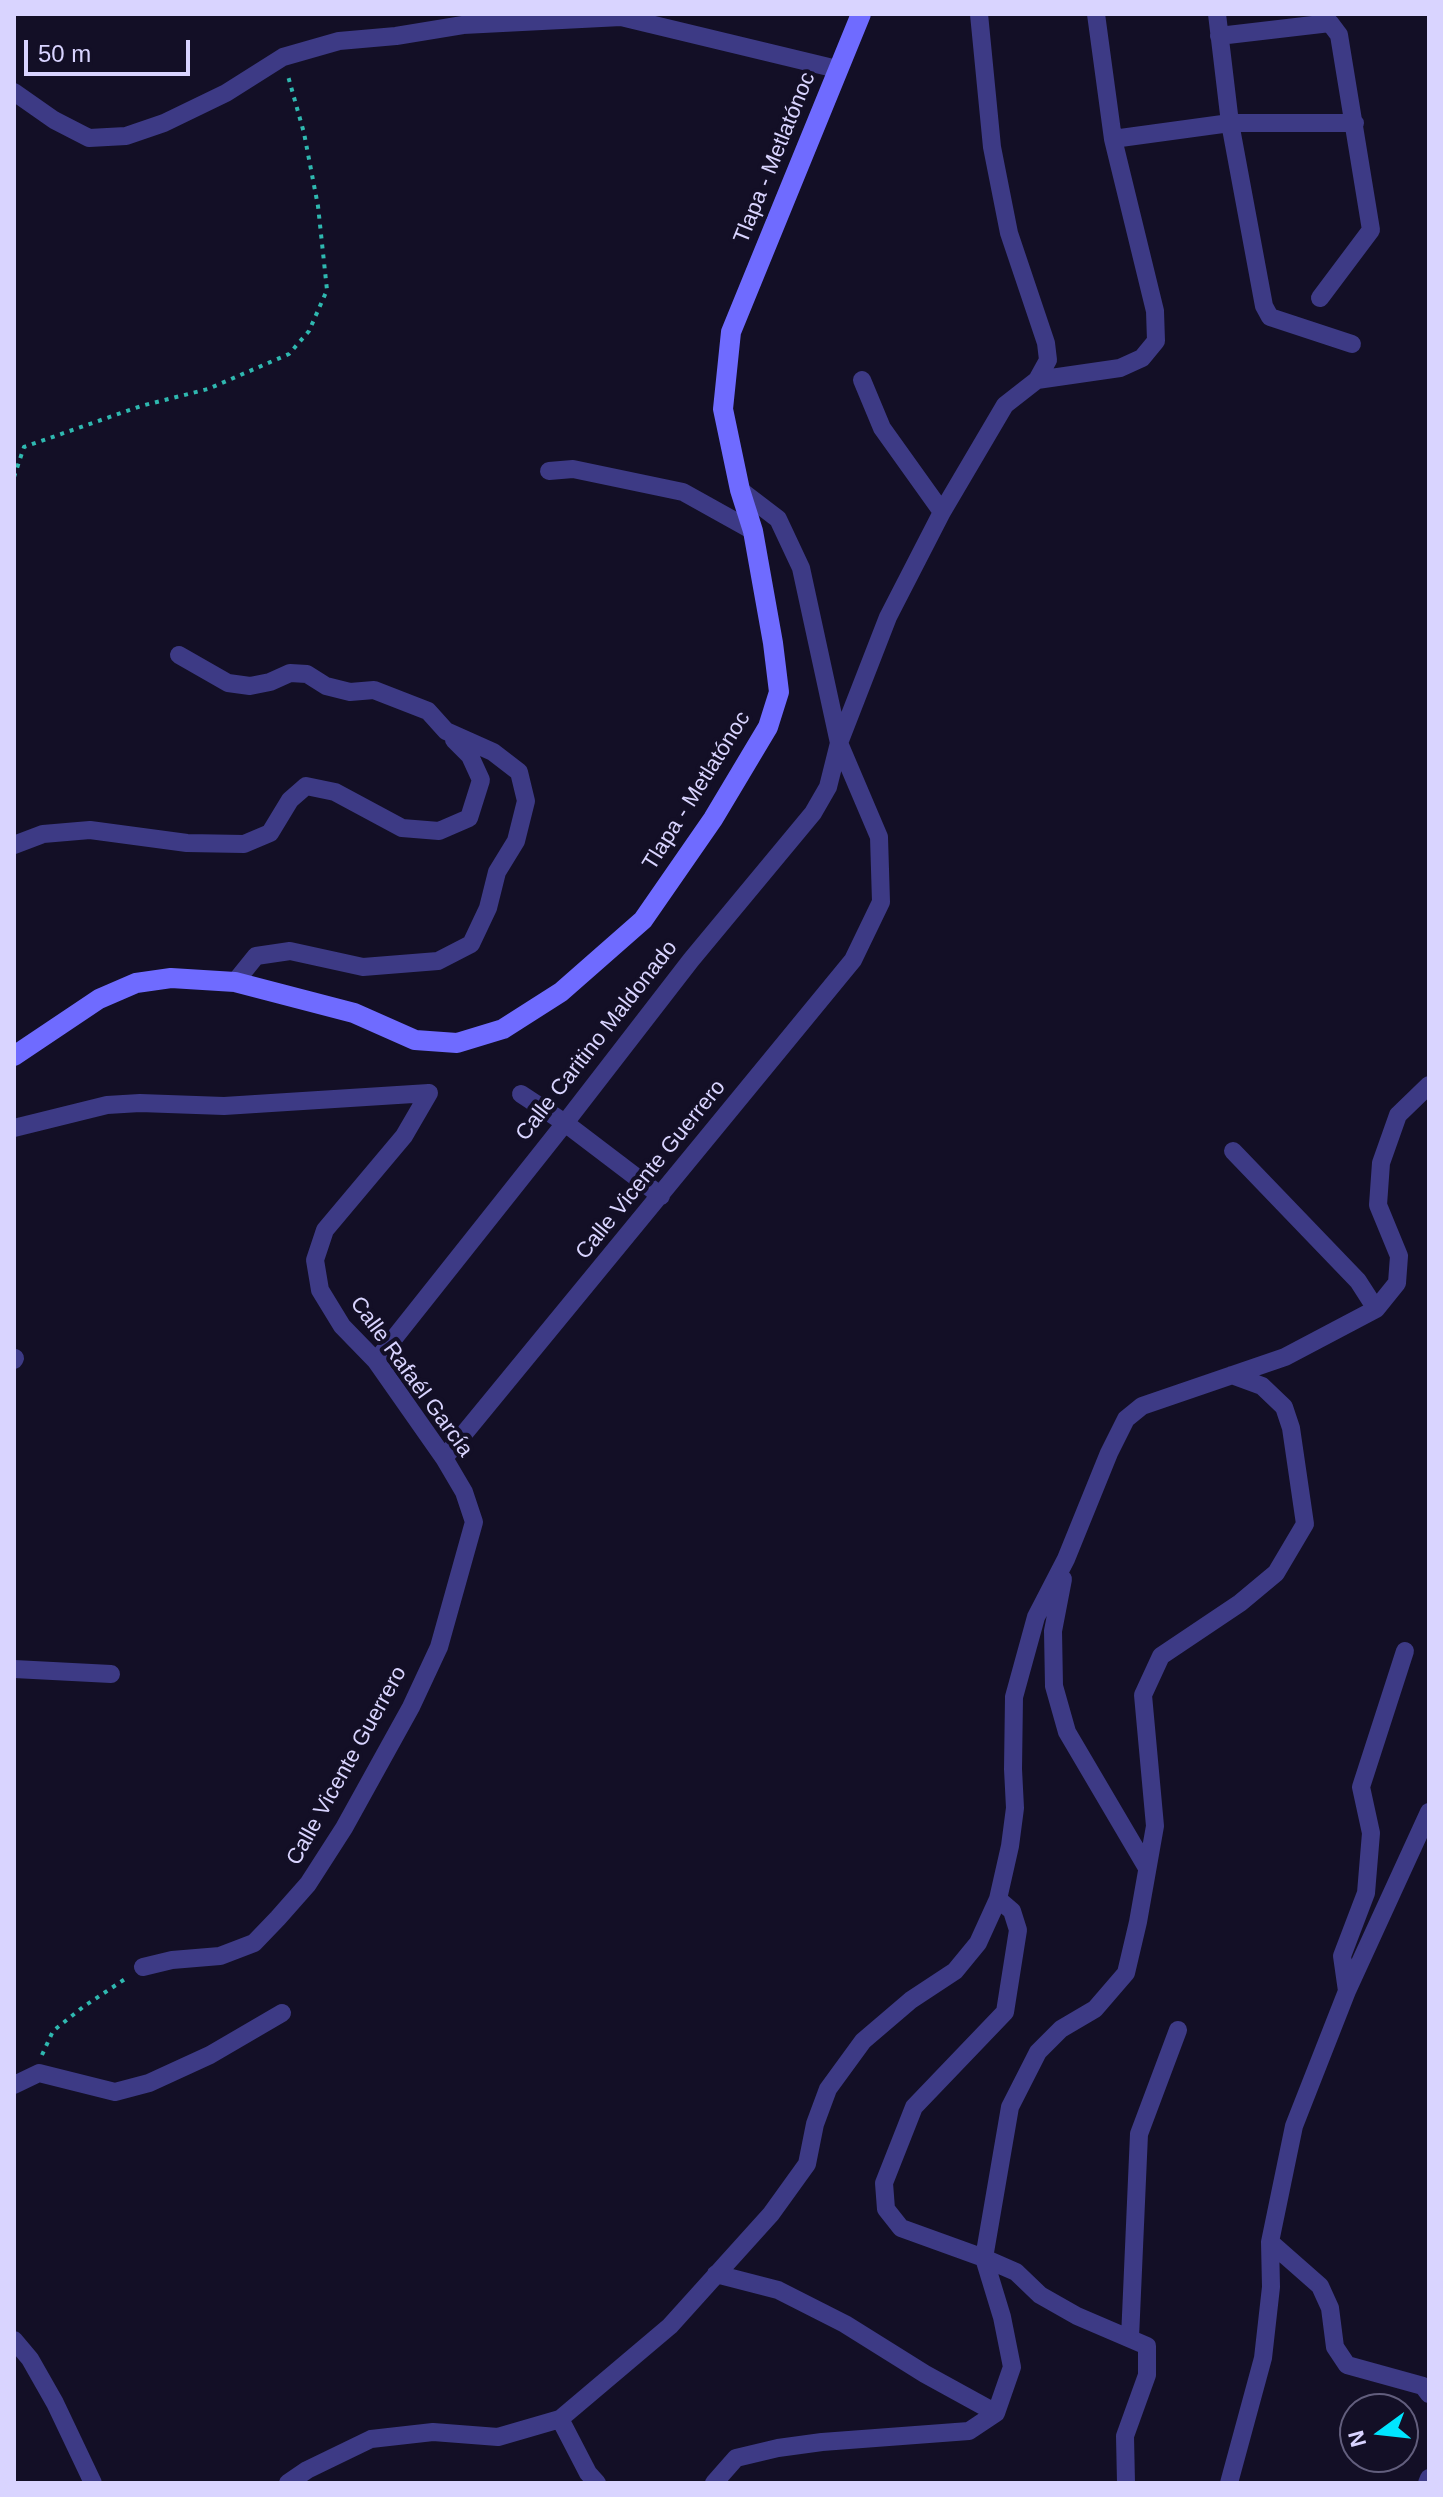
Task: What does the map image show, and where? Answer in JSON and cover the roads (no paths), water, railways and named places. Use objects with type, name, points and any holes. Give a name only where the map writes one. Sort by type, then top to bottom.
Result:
[{"type":"main road","name":"Tlapa - Metlatónoc","points":[[14,1056],[99,999],[136,983],[171,978],[235,982],[354,1013],[415,1040],[457,1043],[503,1029],[561,992],[643,920],[713,819],[768,727],[779,692],[753,531],[740,490],[723,409],[731,332],[861,14]]},
{"type":"street","points":[[658,14],[686,32]]},
{"type":"street","points":[[979,14],[992,147],[1009,233],[1046,343],[1048,360],[1037,380]]},
{"type":"street","points":[[1037,380],[1120,368],[1142,358],[1156,341],[1155,311],[1113,139],[1096,14]]},
{"type":"street","points":[[1217,14],[1230,123],[1264,306],[1270,317],[1352,344]]},
{"type":"street","points":[[14,92],[54,120],[89,138],[126,136],[164,123],[226,93],[283,57],[339,41],[463,25],[621,17],[837,69]]},
{"type":"street","points":[[1219,36],[1330,23],[1339,35],[1371,230],[1320,298]]},
{"type":"street","points":[[1113,139],[1230,123],[1355,123]]},
{"type":"street","points":[[862,380],[882,428],[942,512]]},
{"type":"street","name":"Calle Caritino Maldonado","points":[[376,1361],[691,960],[813,813],[828,787],[839,743],[888,617],[942,512],[1005,405],[1037,380]]},
{"type":"street","points":[[549,471],[573,469],[683,492],[753,531]]},
{"type":"street","points":[[740,490],[778,519],[801,568],[839,743]]},
{"type":"street","points":[[14,845],[43,834],[90,830],[187,843],[244,844],[270,833],[290,800],[306,786],[335,792],[402,828],[439,831],[469,818],[481,780],[470,756],[428,711],[374,690],[350,692],[326,686],[307,674],[290,673],[250,686],[228,683],[179,655]]},
{"type":"street","points":[[235,982],[256,956],[290,951],[363,967],[438,961],[471,944],[488,908],[497,872],[516,841],[526,801],[519,772],[493,752],[446,731]]},
{"type":"street","name":"Calle Vicente Guerrero","points":[[444,1458],[853,960],[881,902],[879,837],[839,743]]},
{"type":"street","points":[[288,2483],[307,2470],[371,2439],[433,2432],[498,2437],[560,2419],[670,2326],[771,2214],[807,2164],[815,2124],[828,2089],[863,2041],[911,2000],[955,1971],[978,1943],[998,1899],[1015,1808],[1014,1697],[1036,1617],[1066,1559],[1126,1419],[1142,1406],[1285,1357],[1376,1309],[1397,1283],[1399,1256],[1378,1205],[1381,1163],[1398,1115],[1429,1085]]},
{"type":"street","name":"Calle Rafaél García","points":[[14,1128],[107,1105],[224,1106],[429,1093],[404,1136],[325,1230],[315,1260],[320,1290],[342,1326],[376,1361],[444,1458],[464,1492],[474,1522]]},
{"type":"street","points":[[521,1094],[565,1123],[661,1196]]},
{"type":"street","points":[[1233,1151],[1358,1281],[1376,1309]]},
{"type":"street","points":[[714,2483],[736,2458],[822,2442],[969,2431],[996,2413],[1012,2367],[1002,2317],[984,2258],[1010,2107],[1038,2052],[1061,2029],[1095,2009],[1126,1973],[1155,1826],[1143,1695],[1161,1656],[1240,1603],[1276,1573],[1305,1524],[1291,1428],[1284,1407],[1262,1386],[1232,1375]]},
{"type":"street","name":"Calle Vicente Guerrero","points":[[143,1967],[172,1960],[220,1956],[254,1943],[308,1884],[344,1828],[396,1734],[439,1647],[474,1522]]},
{"type":"street","points":[[1066,1559],[1053,1631],[1054,1686],[1067,1732],[1147,1868]]},
{"type":"street","points":[[1347,1991],[1342,1956],[1366,1893],[1371,1833],[1361,1787],[1405,1651]]},
{"type":"street","points":[[14,1669],[111,1674]]},
{"type":"street","points":[[1229,2483],[1263,2358],[1271,2287],[1270,2242],[1294,2126],[1347,1991],[1429,1812]]},
{"type":"street","points":[[998,1899],[1012,1911],[1018,1930],[1005,2012],[914,2107],[884,2183],[886,2209],[901,2228],[1016,2272],[1040,2295],[1077,2316],[1147,2346],[1147,2375],[1125,2436],[1126,2483]]},
{"type":"street","points":[[14,2085],[39,2073],[115,2092],[149,2083],[210,2055],[282,2013]]},
{"type":"street","points":[[1130,2338],[1139,2134],[1178,2030]]},
{"type":"street","points":[[1270,2242],[1320,2286],[1330,2308],[1335,2347],[1347,2365],[1427,2388]]},
{"type":"street","points":[[716,2274],[778,2290],[845,2324],[925,2374],[996,2413]]},
{"type":"street","points":[[14,2340],[30,2359],[55,2403],[93,2483]]},
{"type":"street","points":[[560,2419],[588,2473],[597,2483]]},
{"type":"street","points":[[730,2483],[736,2458]]}]
